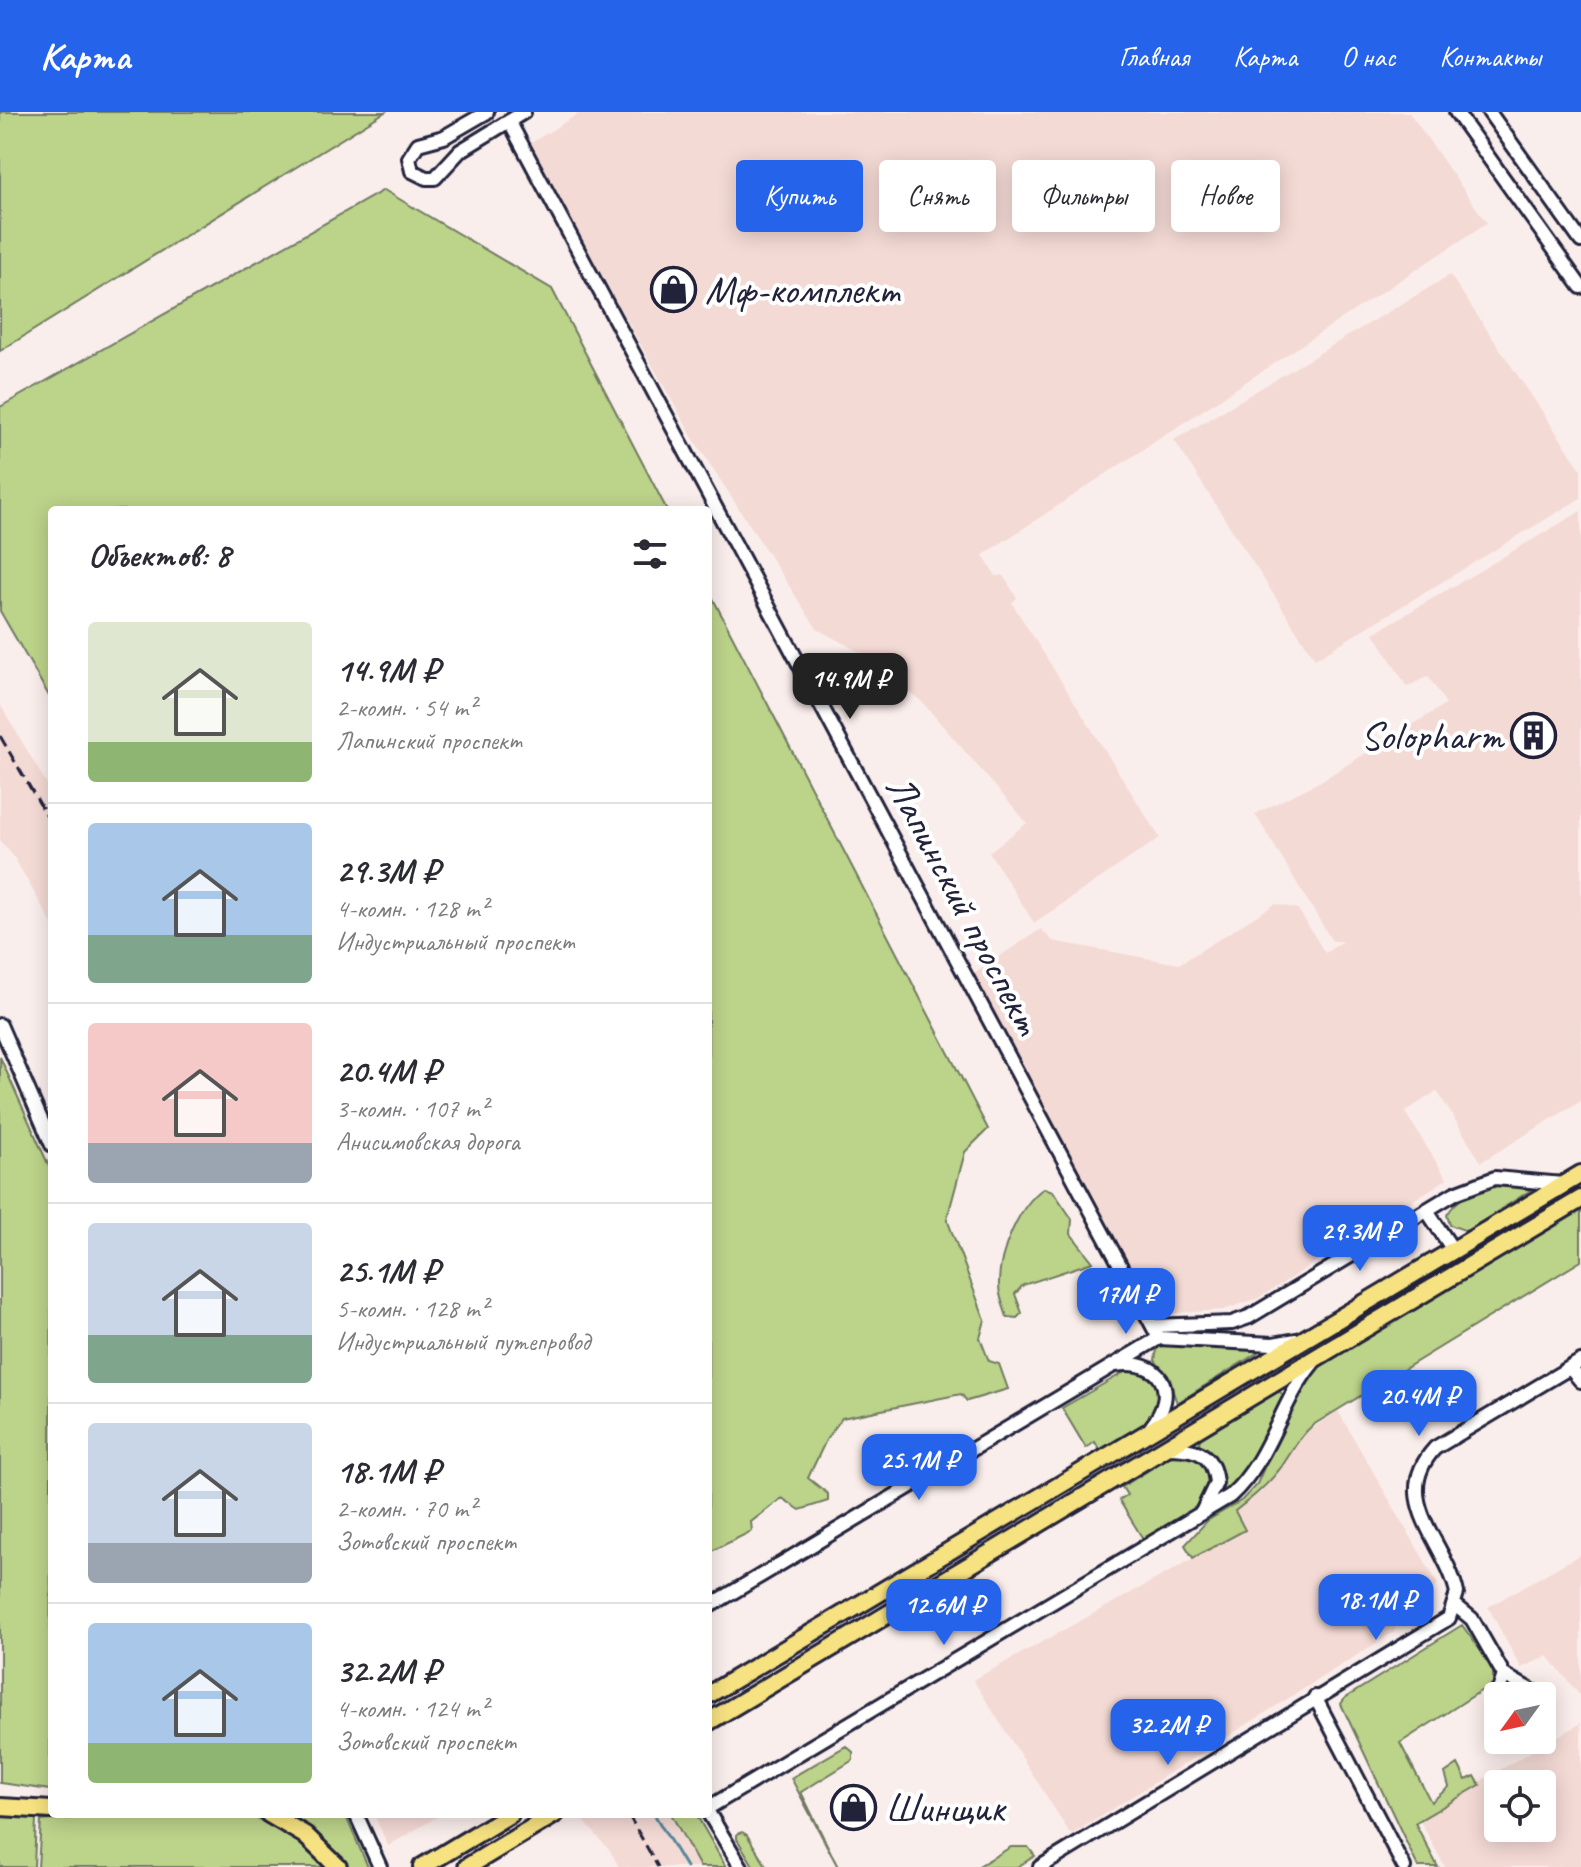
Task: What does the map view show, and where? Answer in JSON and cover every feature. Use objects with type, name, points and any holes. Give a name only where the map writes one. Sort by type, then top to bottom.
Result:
[{"type":"main road","points":[[712,1693],[1581,1174]]},
{"type":"main road","points":[[712,1720],[1581,1199]]},
{"type":"main road","points":[[0,1807],[48,1810]]},
{"type":"main road","points":[[276,1818],[305,1835],[338,1867]]},
{"type":"main road","points":[[422,1867],[503,1818]]},
{"type":"main road","points":[[467,1867],[548,1818]]},
{"type":"street","points":[[487,112],[444,137],[418,144],[409,158],[412,171],[426,178],[435,178],[454,155],[524,112]]},
{"type":"street","points":[[1456,112],[1581,287]]},
{"type":"street","points":[[1489,112],[1581,241]]},
{"type":"street","name":"Лапинский проспект","points":[[509,121],[1156,1332]]},
{"type":"street","points":[[0,1025],[48,1136]]},
{"type":"street","points":[[712,1605],[1112,1365],[1156,1332],[1232,1323],[1273,1304],[1483,1180],[1563,1184]]},
{"type":"street","points":[[1427,1211],[1453,1250]]},
{"type":"street","points":[[1156,1332],[1273,1344],[1307,1338]]},
{"type":"street","points":[[712,1808],[1198,1517],[1246,1481],[1270,1443],[1299,1379],[1317,1357]]},
{"type":"street","points":[[1112,1365],[1139,1364],[1160,1377],[1165,1388],[1165,1403],[1150,1430]]},
{"type":"street","points":[[1040,1867],[1449,1618],[1455,1605],[1455,1581],[1416,1495],[1419,1469],[1435,1448],[1575,1364],[1581,1381]]},
{"type":"street","points":[[1162,1448],[1199,1451],[1209,1459],[1216,1483],[1198,1517]]},
{"type":"street","points":[[1455,1605],[1472,1619],[1504,1675],[1517,1682]]},
{"type":"street","points":[[1502,1682],[1504,1675]]},
{"type":"street","points":[[1315,1697],[1404,1867]]},
{"type":"street","points":[[712,1817],[741,1867]]},
{"type":"street","points":[[358,1818],[380,1867]]},
{"type":"shaded area","points":[[581,112],[1409,112],[1487,223],[983,555],[996,576],[1003,575],[1017,598],[1012,603],[1160,838],[1034,923],[989,852],[1027,823],[922,702],[865,655],[817,629],[693,438],[531,143]]},
{"type":"shaded area","points":[[1450,275],[1581,469],[1581,498],[1315,659],[1174,440]]},
{"type":"shaded area","points":[[1581,511],[1581,1101],[1481,1162],[1437,1091],[1405,1112],[1447,1179],[1259,1298],[1223,1310],[1160,1314],[1143,1295],[972,974],[1041,929],[1053,941],[1179,964],[1275,904],[1298,909],[1325,953],[1343,941],[1332,941],[1255,814],[1319,782],[1446,704],[1428,676],[1407,687],[1374,633]]},
{"type":"shaded area","points":[[0,704],[48,786],[48,917],[14,857],[0,841]]},
{"type":"shaded area","points":[[1338,1411],[1438,1584],[1423,1602],[1399,1618],[1394,1632],[1071,1835],[973,1680],[1245,1530],[1235,1511],[1261,1492],[1282,1465],[1296,1439]]},
{"type":"shaded area","points":[[1581,1554],[1581,1697],[1548,1656],[1521,1668],[1488,1607]]},
{"type":"shaded area","points":[[1581,1723],[1581,1867],[1445,1867],[1418,1817],[1484,1779],[1484,1842],[1556,1842],[1556,1770],[1500,1770],[1527,1754],[1556,1754],[1556,1737]]},
{"type":"shaded area","points":[[376,1818],[435,1818],[388,1846]]},
{"type":"shaded area","points":[[581,1818],[671,1818],[700,1867],[619,1867],[610,1851]]},
{"type":"green space","points":[[0,112],[385,112],[0,351]]},
{"type":"green space","points":[[384,190],[552,289],[665,506],[48,506],[48,694],[0,611],[0,407]]},
{"type":"green space","points":[[712,597],[988,1129],[965,1152],[947,1219],[985,1320],[980,1338],[989,1361],[999,1364],[1008,1389],[967,1401],[961,1394],[842,1418],[826,1440],[808,1478],[828,1494],[828,1501],[800,1510],[782,1498],[751,1522],[752,1531],[712,1551]]},
{"type":"green space","points":[[0,1057],[48,1164],[48,1790],[0,1783]]},
{"type":"green space","points":[[1493,1185],[1529,1185],[1531,1190],[1467,1231],[1450,1225],[1447,1215],[1461,1199]]},
{"type":"green space","points":[[1044,1188],[1053,1191],[1072,1219],[1071,1234],[1093,1262],[1023,1285],[1015,1294],[1022,1313],[1017,1318],[1007,1317],[999,1286],[1006,1246],[1018,1219]]},
{"type":"green space","points":[[1581,1209],[1581,1261],[1313,1425],[1272,1479],[1235,1511],[1245,1530],[1193,1558],[1185,1545],[1207,1521],[1242,1500],[1257,1484],[1299,1388],[1311,1370]]},
{"type":"green space","points":[[1162,1344],[1250,1349],[1257,1353],[1177,1403],[1170,1383],[1155,1360],[1157,1349]]},
{"type":"green space","points":[[1128,1370],[1142,1373],[1153,1381],[1158,1390],[1156,1410],[1140,1427],[1100,1451],[1095,1442],[1086,1448],[1062,1408]]},
{"type":"green space","points":[[1278,1391],[1284,1395],[1262,1450],[1246,1475],[1224,1493],[1220,1465],[1199,1444],[1200,1439]]},
{"type":"green space","points":[[1186,1454],[1205,1464],[1211,1483],[1200,1505],[1143,1539],[1119,1500],[1127,1495],[1122,1487],[1173,1455]]},
{"type":"green space","points":[[1462,1625],[1493,1668],[1493,1682],[1484,1682],[1484,1689],[1400,1743],[1431,1802],[1449,1787],[1445,1773],[1458,1764],[1466,1780],[1475,1776],[1480,1785],[1415,1823],[1438,1867],[1418,1867],[1341,1704],[1345,1698]]},
{"type":"green space","points":[[846,1746],[853,1752],[853,1760],[801,1792],[838,1867],[791,1778]]},
{"type":"green space","points":[[0,1813],[36,1818],[34,1867],[0,1867]]},
{"type":"green space","points":[[72,1818],[256,1818],[300,1840],[329,1867],[38,1867],[41,1821]]},
{"type":"green space","points":[[293,1818],[347,1818],[368,1867],[349,1867],[322,1838]]},
{"type":"green space","points":[[673,1818],[698,1818],[726,1867],[700,1867]]},
{"type":"green space","points":[[742,1832],[767,1867],[754,1867],[737,1839],[737,1834]]},
{"type":"green space","points":[[1011,1847],[1028,1847],[1035,1856],[1017,1867],[977,1867]]},
{"type":"waterway","points":[[656,1818],[686,1867]]},
{"type":"railway","points":[[0,736],[48,818]]},
{"type":"railway","points":[[630,1818],[658,1867]]},
{"type":"place","name":"Мф-комплект","points":[[674,290]]},
{"type":"place","name":"Solopharm","points":[[1534,736]]},
{"type":"place","name":"Шинщик","points":[[854,1808]]}]
